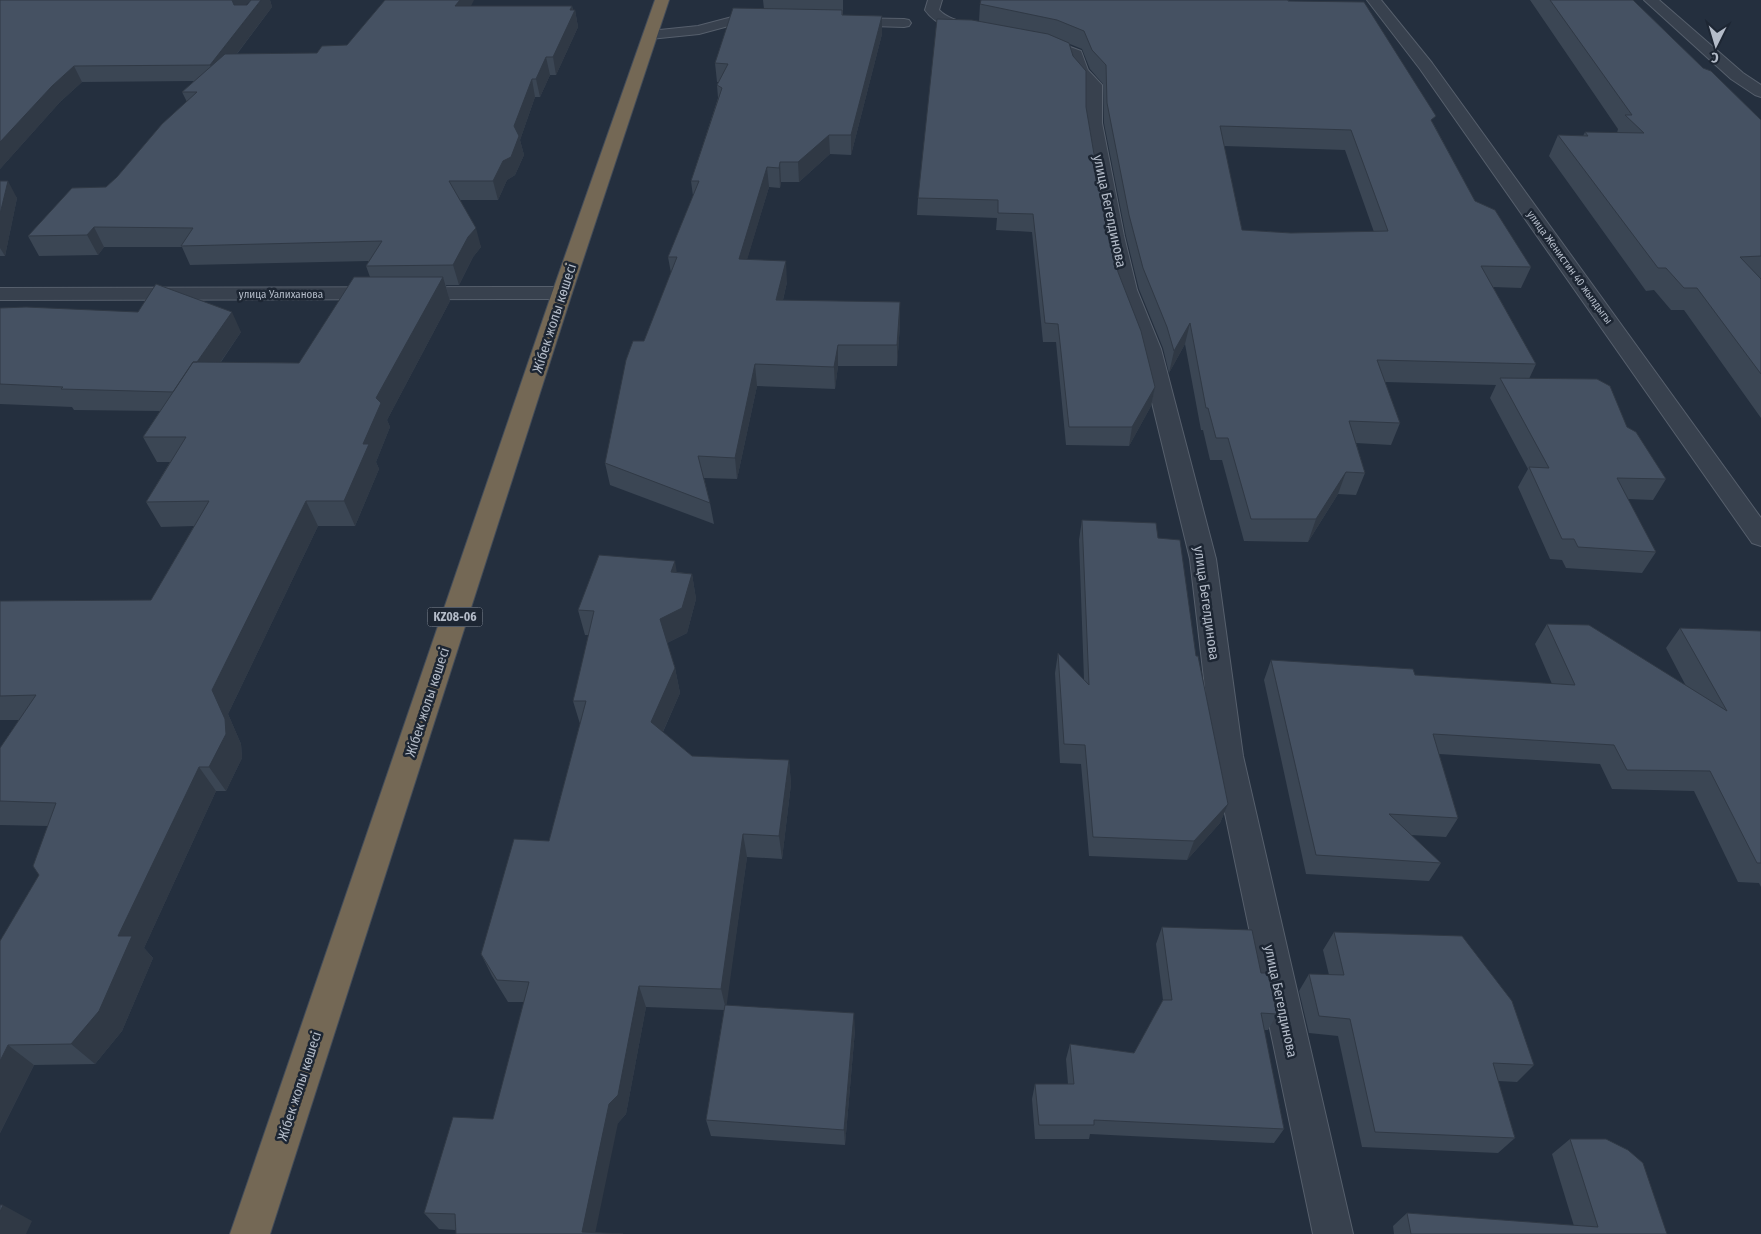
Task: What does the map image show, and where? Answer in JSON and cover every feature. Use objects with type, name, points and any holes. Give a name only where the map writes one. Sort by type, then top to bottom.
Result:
[{"type":"highway","name":"Жібек жолы көшесі","points":[[250,1234],[562,294],[662,0]]},
{"type":"street","name":"улица Бегелдинова","points":[[935,0],[932,10],[935,16],[942,20],[1050,43],[1076,54],[1081,71],[1094,84],[1094,123],[1108,208],[1127,290],[1150,349],[1203,559],[1228,756],[1333,1234]]},
{"type":"street","name":"улица Женистин 40 жылдыгы","points":[[1374,0],[1426,66],[1761,537]]},
{"type":"street","points":[[1651,0],[1737,76],[1761,92]]},
{"type":"street","points":[[650,35],[699,30],[736,20],[782,20]]},
{"type":"street","points":[[828,22],[904,23]]},
{"type":"street","name":"улица Уалиханова","points":[[0,294],[562,294]]},
{"type":"building","points":[[0,0],[232,0],[234,5],[247,5],[251,0],[261,0],[210,65],[74,66],[52,86],[0,142]]},
{"type":"building","points":[[385,0],[460,0],[455,6],[572,6],[570,10],[575,10],[553,57],[546,57],[536,79],[532,79],[514,126],[519,136],[511,157],[503,161],[493,181],[449,181],[476,228],[468,237],[453,265],[366,266],[382,241],[181,246],[193,228],[94,227],[87,235],[28,236],[72,188],[106,187],[117,177],[162,124],[197,92],[182,92],[225,54],[317,53],[322,46],[347,45]]},
{"type":"building","points":[[981,0],[1288,0],[1364,2],[1436,116],[1431,120],[1475,201],[1495,210],[1531,267],[1481,266],[1536,364],[1377,360],[1400,423],[1349,421],[1365,473],[1346,472],[1316,519],[1251,519],[1228,438],[1216,438],[1208,408],[1206,408],[1190,323],[1174,351],[1167,327],[1143,268],[1129,215],[1107,103],[1106,65],[1092,50],[1084,31],[1057,20],[980,4]],"holes":[[[1220,126],[1351,130],[1388,231],[1291,233],[1242,230]]]},
{"type":"building","points":[[1550,0],[1633,0],[1703,68],[1711,71],[1761,120],[1761,256],[1740,257],[1761,279],[1761,374],[1697,288],[1684,288],[1666,268],[1658,268],[1558,135],[1588,136],[1585,132],[1644,133],[1625,115],[1632,115]]},
{"type":"building","points":[[733,8],[842,10],[842,15],[882,16],[851,135],[829,135],[798,162],[780,162],[779,168],[767,167],[739,259],[786,261],[776,300],[900,302],[897,345],[838,345],[834,367],[755,364],[735,458],[698,456],[710,503],[605,463],[626,360],[633,341],[644,341],[677,257],[668,257],[699,181],[691,181],[722,88],[717,85],[728,64],[715,63]]},
{"type":"building","points":[[937,19],[972,20],[1048,34],[1069,43],[1073,56],[1086,71],[1086,107],[1105,219],[1118,272],[1141,331],[1155,387],[1132,427],[1069,427],[1058,324],[1045,323],[1033,214],[998,213],[998,200],[918,198]]},
{"type":"building","points":[[0,181],[8,181],[0,214]]},
{"type":"building","points":[[354,277],[443,277],[376,398],[381,403],[363,444],[369,444],[344,501],[306,501],[212,690],[225,719],[226,734],[209,767],[199,767],[118,936],[132,936],[99,1011],[71,1044],[8,1045],[0,1061],[0,941],[39,875],[33,866],[56,803],[0,801],[0,748],[36,695],[0,696],[0,601],[151,600],[209,501],[146,502],[186,437],[143,437],[193,362],[299,363]]},
{"type":"building","points":[[156,284],[232,312],[197,362],[193,362],[173,392],[61,389],[63,387],[0,384],[0,308],[26,307],[138,312]]},
{"type":"building","points":[[1500,378],[1597,379],[1610,386],[1627,427],[1636,432],[1666,479],[1617,478],[1656,552],[1578,547],[1574,539],[1562,539],[1529,467],[1549,468]]},
{"type":"building","points":[[1082,520],[1156,523],[1158,538],[1180,540],[1196,656],[1198,656],[1228,804],[1194,841],[1093,837],[1085,745],[1064,744],[1058,653],[1089,685]]},
{"type":"building","points":[[599,555],[675,561],[671,572],[692,574],[682,608],[660,619],[675,668],[651,722],[692,756],[789,760],[779,836],[743,834],[721,989],[639,986],[618,1095],[609,1104],[582,1232],[623,1234],[456,1234],[455,1214],[424,1213],[453,1117],[493,1119],[529,982],[497,980],[481,954],[514,839],[549,841],[586,701],[573,701],[594,611],[578,610]]},
{"type":"building","points":[[1547,624],[1589,625],[1727,711],[1680,628],[1761,631],[1761,863],[1757,863],[1710,771],[1627,770],[1614,745],[1433,734],[1458,818],[1389,814],[1441,863],[1316,855],[1271,660],[1413,669],[1415,675],[1575,685]]},
{"type":"building","points":[[1162,927],[1252,930],[1261,973],[1268,973],[1277,1014],[1261,1013],[1284,1129],[1094,1120],[1094,1125],[1039,1125],[1035,1084],[1074,1084],[1070,1044],[1134,1053],[1163,1000],[1172,1000]]},
{"type":"building","points":[[1334,932],[1462,936],[1512,1001],[1534,1065],[1493,1063],[1515,1138],[1375,1132],[1350,1019],[1319,1016],[1309,974],[1344,975]]},
{"type":"building","points":[[725,1005],[854,1013],[844,1130],[706,1120]]},
{"type":"building","points":[[1570,1139],[1606,1139],[1628,1150],[1643,1163],[1667,1234],[1411,1234],[1407,1213],[1598,1227]]}]
